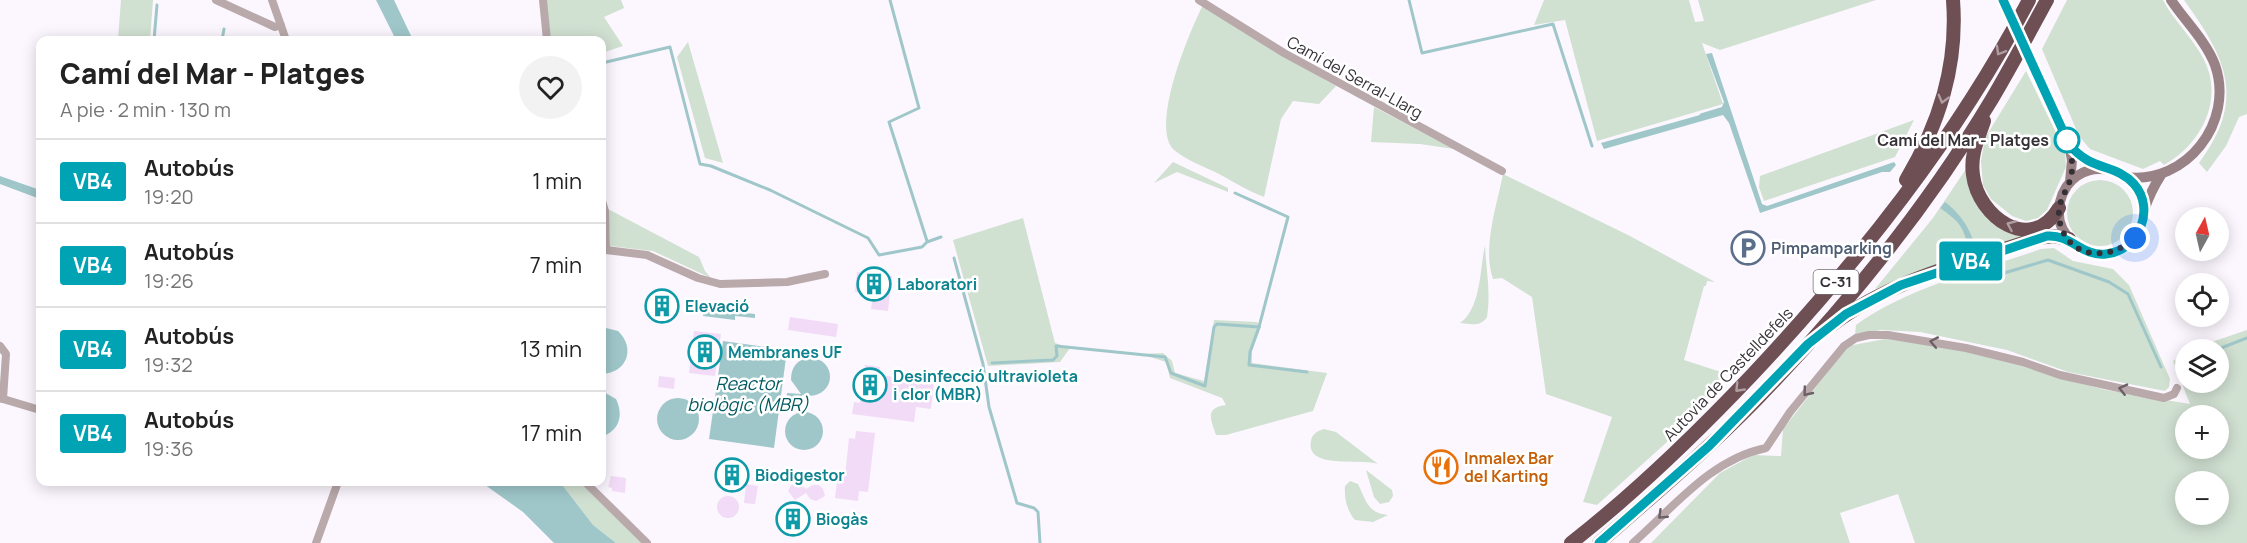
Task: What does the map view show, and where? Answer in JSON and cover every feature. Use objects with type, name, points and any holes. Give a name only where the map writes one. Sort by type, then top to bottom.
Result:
[{"type":"highway","points":[[1881,227],[1937,121],[1952,59],[1953,0]]},
{"type":"highway","name":"Autovia de Castelldefels","points":[[1571,543],[1652,474],[1810,313],[1881,227],[1943,142],[2029,0]]},
{"type":"highway","name":"C-31","points":[[1599,543],[1709,446],[1808,344],[1876,264],[1919,208],[1992,99],[2047,0]]},
{"type":"highway","points":[[1992,99],[1972,160],[1973,178],[1983,203],[1995,217],[2006,224],[2028,230],[2042,226],[2054,216],[2059,208]]},
{"type":"highway","points":[[1808,344],[1846,314],[1901,285],[2038,238],[2053,236],[2068,239]]},
{"type":"main road","points":[[2003,0],[2069,144],[2072,160],[2070,182]]},
{"type":"main road","points":[[2126,177],[2141,178],[2161,175],[2190,156],[2210,131],[2220,104],[2220,84],[2211,56],[2171,0]]},
{"type":"main road","points":[[2069,144],[2084,159],[2126,177],[2140,194],[2144,211]]},
{"type":"main road","points":[[2104,169],[2083,173],[2070,182],[2063,193],[2059,208],[2059,221],[2068,239],[2092,254],[2114,253],[2135,238],[2140,230],[2151,192],[2161,175]]},
{"type":"street","points":[[216,0],[275,27],[281,24]]},
{"type":"street","points":[[272,0],[285,36]]},
{"type":"street","points":[[543,0],[547,36]]},
{"type":"street","name":"Camí del Serral-Llarg","points":[[1199,0],[1284,53],[1502,171]]},
{"type":"street","points":[[606,250],[647,255],[698,278],[720,284],[787,282],[825,274]]},
{"type":"street","points":[[1633,543],[1711,473],[1748,452],[1766,448],[1783,421],[1844,346],[1856,338],[1888,335],[1956,346],[2023,362],[2060,375],[2164,398],[2175,392]]},
{"type":"street","points":[[0,346],[6,354],[1,398],[36,409]]},
{"type":"street","points":[[316,543],[336,486]]},
{"type":"street","points":[[589,486],[647,543]]},
{"type":"green space","points":[[121,0],[153,0],[150,36],[118,36]]},
{"type":"green space","points":[[546,0],[621,0],[624,8],[604,17],[623,46],[606,52],[606,36],[550,36]]},
{"type":"green space","points":[[1544,0],[1689,0],[1695,22],[1704,21],[1698,0],[1876,0],[1720,50],[1702,43],[1723,104],[1597,141],[1565,20],[1534,25]]},
{"type":"green space","points":[[2067,0],[2163,0],[2199,50],[2209,73],[2212,89],[2206,119],[2189,145],[2164,165],[2160,161],[2143,169],[2090,149],[2079,136],[2042,49]]},
{"type":"green space","points":[[2184,0],[2247,0],[2247,114],[2239,117],[2226,146],[2207,172],[2199,163],[2214,140],[2223,119],[2226,99],[2225,79],[2220,60],[2211,41]]},
{"type":"green space","points":[[1203,5],[1276,52],[1336,86],[1319,104],[1293,101],[1281,119],[1264,197],[1184,157],[1174,150],[1168,138],[1166,121],[1174,78],[1189,35]]},
{"type":"green space","points":[[688,42],[723,163],[705,158],[677,57]]},
{"type":"green space","points":[[2026,71],[2065,151],[2066,167],[2047,210],[2038,218],[2026,221],[2012,216],[1991,199],[1983,185],[1981,161],[1985,138]]},
{"type":"green space","points":[[1374,107],[1454,149],[1420,144],[1371,142]]},
{"type":"green space","points":[[1914,120],[1895,157],[1764,201],[1759,187],[1760,176]]},
{"type":"green space","points":[[1173,162],[1228,188],[1228,192],[1177,172],[1154,183]]},
{"type":"green space","points":[[1966,169],[1973,196],[1984,215],[2001,229],[2028,236],[1875,289],[1933,218]]},
{"type":"green space","points":[[1503,174],[1628,235],[1715,282],[1707,281],[1704,286],[1684,360],[1724,373],[1724,377],[1667,442],[1597,505],[1583,502],[1612,417],[1546,394],[1532,297],[1502,278],[1493,279],[1489,254],[1490,240]]},
{"type":"green space","points":[[2100,180],[2113,183],[2123,190],[2130,200],[2133,213],[2130,226],[2123,236],[2113,243],[2100,246],[2087,243],[2077,236],[2070,226],[2067,213],[2070,200],[2077,190],[2087,183]]},
{"type":"green space","points":[[608,209],[699,257],[711,278],[653,251],[610,246]]},
{"type":"green space","points":[[1023,218],[1055,343],[1070,348],[1060,362],[988,366],[953,240]]},
{"type":"green space","points":[[1485,245],[1487,317],[1478,324],[1460,323],[1467,317],[1476,298]]},
{"type":"green space","points":[[2054,248],[2073,261],[2113,269],[2129,285],[2170,379],[2169,387],[2165,391],[2068,372],[2007,350],[1920,332],[1881,330],[1855,335],[1856,325],[1898,300],[2041,249]]},
{"type":"green space","points":[[1214,320],[1257,322],[1261,327],[1252,351],[1252,363],[1327,373],[1313,411],[1226,435],[1216,435],[1211,415],[1214,409],[1226,405],[1222,398],[1170,378],[1166,362],[1141,354],[1163,353],[1172,361],[1175,373],[1204,381]]},
{"type":"green space","points":[[2247,330],[2247,543],[1915,543],[1898,494],[1840,513],[1850,543],[1651,543],[1720,473],[1753,455],[1781,456],[1783,429],[1848,346],[1890,338],[2018,363],[2106,390],[2190,404],[2186,393],[2229,393],[2229,339],[2220,339]]},
{"type":"green space","points":[[1324,429],[1336,432],[1378,464],[1336,461],[1317,456],[1311,450],[1311,441],[1315,433]]},
{"type":"green space","points":[[1366,470],[1392,490],[1393,496],[1389,502],[1380,504],[1374,497]]},
{"type":"green space","points":[[1350,481],[1358,484],[1371,509],[1388,515],[1373,522],[1355,520],[1348,508],[1345,495],[1345,486]]},
{"type":"green space","points":[[563,486],[584,486],[642,543],[616,543],[593,525]]},
{"type":"water","points":[[376,0],[394,0],[411,36],[394,36]]},
{"type":"water","points":[[1712,53],[1762,204],[1767,206],[1894,162],[1896,165],[1890,172],[1882,172],[1760,213],[1729,123],[1723,115],[1604,149],[1601,143],[1721,109],[1724,102],[1706,54]]},
{"type":"water","points":[[0,176],[36,189],[36,198],[0,184]]},
{"type":"water","points":[[1945,202],[1965,223],[1977,251],[1970,254],[1961,227],[1940,208]]},
{"type":"water","points":[[704,305],[736,309],[736,312],[755,314],[755,318],[735,316],[735,320],[703,316]]},
{"type":"water","points":[[606,328],[618,331],[627,345],[623,364],[611,373],[606,374]]},
{"type":"water","name":"Reactor biològic (MBR)","points":[[723,341],[787,350],[774,448],[709,439]]},
{"type":"water","points":[[809,357],[826,365],[830,372],[827,387],[822,392],[813,395],[802,395],[801,404],[786,403],[787,393],[801,394],[791,380],[792,372],[798,362]]},
{"type":"water","points":[[606,393],[616,399],[620,411],[616,426],[606,435]]},
{"type":"water","points":[[678,398],[693,404],[699,419],[693,434],[678,440],[663,434],[657,419],[663,404]]},
{"type":"water","points":[[804,412],[818,417],[823,431],[818,445],[804,450],[790,445],[785,431],[790,417]]},
{"type":"water","points":[[487,486],[563,486],[593,525],[616,543],[554,543],[523,512]]},
{"type":"building","name":"Laboratori","points":[[857,272],[892,276],[888,311],[871,309],[873,295],[855,292]]},
{"type":"building","name":"Elevació","points":[[646,299],[679,303],[678,312],[645,308]]},
{"type":"building","points":[[790,317],[838,324],[836,337],[788,330]]},
{"type":"building","name":"Membranes UF","points":[[694,331],[721,334],[715,376],[689,373]]},
{"type":"building","points":[[865,365],[880,367],[879,375],[934,382],[931,409],[916,407],[914,422],[852,414],[854,402],[860,403]]},
{"type":"building","points":[[659,376],[675,378],[674,389],[658,387]]},
{"type":"building","points":[[856,431],[875,433],[868,492],[859,491],[858,501],[835,498],[838,475],[845,476],[849,438],[855,439]]},
{"type":"building","name":"Biodigestor","points":[[732,464],[740,467],[743,475],[740,483],[732,486],[724,483],[721,475],[724,467]]},
{"type":"building","points":[[611,476],[626,478],[625,493],[612,491],[612,488],[608,487]]},
{"type":"building","points":[[797,482],[806,489],[819,485],[825,496],[816,501],[810,499],[806,493],[795,500],[788,491],[791,485]]},
{"type":"building","points":[[746,484],[758,486],[755,504],[744,503]]},
{"type":"building","name":"Biodigestor","points":[[728,496],[736,499],[739,507],[736,515],[728,518],[720,515],[717,507],[720,499]]},
{"type":"building","name":"Biogàs","points":[[790,510],[796,510],[801,518],[799,524],[790,526],[785,521],[785,515]]},
{"type":"waterway","points":[[890,0],[919,108],[889,122],[927,241]]},
{"type":"waterway","points":[[1409,0],[1422,53],[1553,24],[1592,146]]},
{"type":"waterway","points":[[154,36],[157,5]]},
{"type":"waterway","points":[[223,36],[224,29]]},
{"type":"waterway","points":[[606,62],[670,47],[700,164],[711,166],[770,190],[868,238],[879,255],[922,247],[927,242],[941,237]]},
{"type":"waterway","points":[[1701,115],[1724,108]]},
{"type":"waterway","points":[[1235,193],[1288,217],[1259,327]]},
{"type":"waterway","points":[[954,258],[983,364],[989,407],[1017,503],[1034,508],[1038,512],[1040,543]]},
{"type":"waterway","points":[[1980,275],[1984,279],[2048,260],[2109,282],[2128,294],[2161,367]]},
{"type":"waterway","points":[[992,363],[1053,360],[1057,356],[1056,346],[1165,357],[1171,373],[1205,386],[1214,327],[1217,324],[1259,327],[1250,352],[1249,365],[1307,372]]},
{"type":"waterway","points":[[2229,345],[2247,338]]},
{"type":"bus line","name":"VB4","points":[[1599,543],[1709,446],[1808,344],[1846,314],[1877,296],[1901,285],[2038,238],[2058,236],[2068,239],[2086,252],[2098,255],[2119,251],[2135,238],[2140,230],[2144,211],[2140,194],[2126,177],[2116,171],[2094,165],[2076,154],[2069,144],[2003,0]]},
{"type":"place","name":"Camí del Mar - Platges","points":[[2067,140]]},
{"type":"place","name":"Pimpamparking","points":[[1748,248]]},
{"type":"place","name":"Laboratori","points":[[874,284]]},
{"type":"place","name":"Elevació","points":[[662,306]]},
{"type":"place","name":"Membranes UF","points":[[705,352]]},
{"type":"place","name":"Desinfecció ultravioleta i clor (MBR)","points":[[870,385]]},
{"type":"place","name":"Inmalex Bar del Karting","points":[[1441,467]]},
{"type":"place","name":"Biodigestor","points":[[732,475]]},
{"type":"place","name":"Biogàs","points":[[793,519]]},
{"type":"route","points":[[2067,140],[2072,155],[2070,182],[2063,193],[2058,212],[2064,234],[2086,252],[2098,255],[2119,251],[2135,238]]}]
